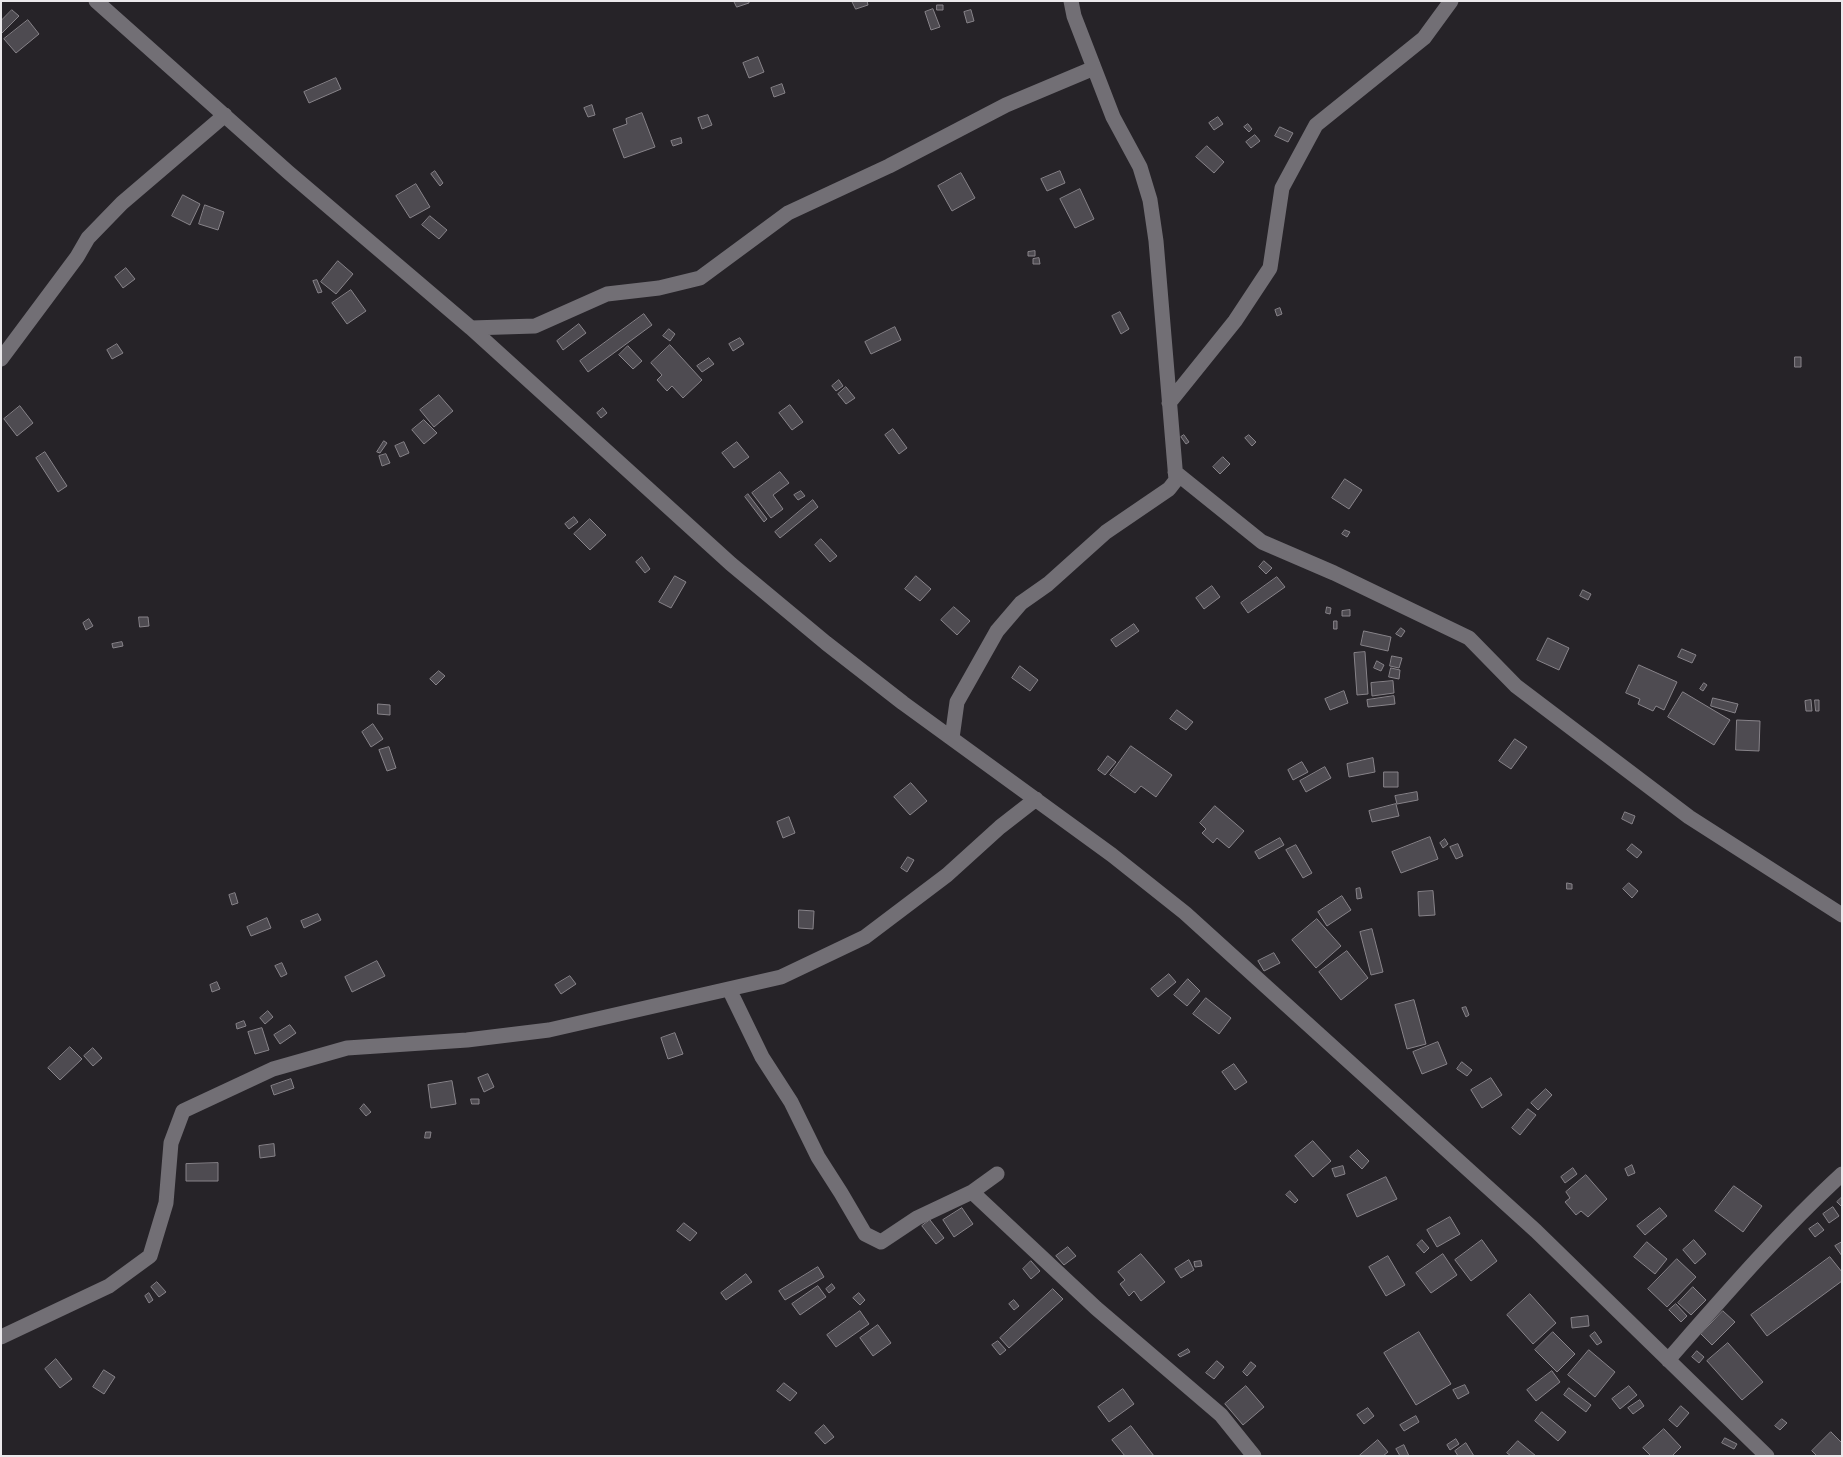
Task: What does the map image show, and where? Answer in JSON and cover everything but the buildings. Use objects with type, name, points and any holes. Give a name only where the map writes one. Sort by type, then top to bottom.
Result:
[{"type":"street","points":[[96,1],[288,172],[471,328],[731,564],[826,644],[1112,855],[1184,913],[1536,1231],[1767,1456]]},
{"type":"street","points":[[952,738],[957,702],[997,631],[1021,604],[1048,584],[1106,532],[1169,488],[1176,480],[1156,242],[1150,200],[1140,167],[1113,117],[1074,16],[1071,1]]},
{"type":"street","points":[[1169,403],[1236,321],[1270,268],[1282,188],[1316,125],[1424,38],[1451,1]]},
{"type":"street","points":[[471,328],[535,326],[607,294],[658,288],[700,278],[788,212],[889,166],[1006,105],[1094,68]]},
{"type":"street","points":[[1,359],[77,257],[88,238],[122,203],[225,115]]},
{"type":"street","points":[[1176,472],[1262,542],[1334,573],[1469,638],[1516,686],[1689,817],[1842,915]]},
{"type":"street","points":[[1,1337],[108,1286],[150,1256],[166,1203],[171,1143],[183,1111],[273,1069],[347,1048],[467,1040],[549,1030],[781,977],[865,937],[947,875],[1000,827],[1036,799]]},
{"type":"street","points":[[729,989],[762,1057],[790,1102],[818,1157],[865,1234],[881,1242],[917,1218],[972,1192],[997,1174]]},
{"type":"street","points":[[1668,1360],[1815,1198],[1842,1174]]},
{"type":"street","points":[[972,1192],[1096,1308],[1221,1415],[1254,1456]]}]
